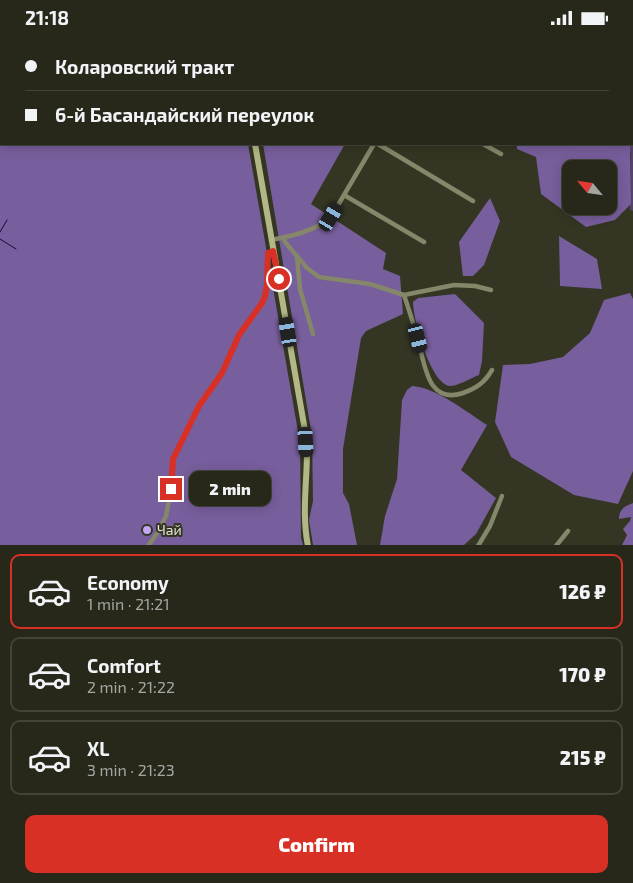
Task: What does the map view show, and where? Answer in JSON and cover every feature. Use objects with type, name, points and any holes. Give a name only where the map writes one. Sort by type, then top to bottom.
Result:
[{"type":"street","points":[[255,145],[306,442],[307,469],[304,518],[308,545]]},
{"type":"street","points":[[271,240],[293,236],[331,217],[373,145]]},
{"type":"street","points":[[380,145],[473,201]]},
{"type":"street","points":[[485,145],[501,155]]},
{"type":"street","points":[[344,195],[424,242]]},
{"type":"street","points":[[284,237],[285,242],[307,268],[319,277],[370,284],[404,295],[454,285],[475,286],[491,290]]},
{"type":"street","points":[[148,545],[158,533],[166,516],[171,489],[173,459],[199,406],[222,373],[239,335],[262,303],[267,290],[268,253],[273,251]]},
{"type":"street","points":[[297,256],[300,289],[313,334]]},
{"type":"street","points":[[404,295],[430,383],[438,391],[445,395],[464,393],[487,380],[492,369]]},
{"type":"street","points":[[478,545],[482,541],[502,496]]},
{"type":"street","points":[[556,545],[568,531]]},
{"type":"street","points":[[482,541],[488,545]]},
{"type":"shaded area","points":[[0,145],[248,145],[300,443],[301,538],[303,545],[0,545]]},
{"type":"shaded area","points":[[263,145],[344,145],[311,204],[386,253],[383,269],[400,276],[403,314],[366,331],[361,338],[343,449],[343,493],[349,504],[357,545],[313,545],[309,520],[313,501],[312,436]]},
{"type":"shaded area","points":[[517,145],[630,145],[631,204],[615,220],[586,227],[570,215],[618,215],[618,160],[562,160],[562,209],[541,194],[536,157],[517,149]]},
{"type":"shaded area","points":[[627,145],[633,145],[633,211],[630,210],[631,153]]},
{"type":"shaded area","points":[[490,198],[500,221],[484,265],[473,276],[463,276],[459,242]]},
{"type":"shaded area","points":[[559,236],[597,259],[602,289],[560,286]]},
{"type":"shaded area","points":[[630,293],[633,299],[633,471],[618,504],[574,495],[511,457],[495,422],[503,365],[530,364],[563,357],[590,333],[604,300]]},
{"type":"shaded area","points":[[455,294],[484,323],[482,361],[479,375],[450,386],[443,382],[436,374],[430,363],[419,335],[413,302],[418,298]]},
{"type":"shaded area","points":[[412,386],[421,387],[441,395],[487,425],[461,470],[496,498],[476,534],[464,545],[380,545],[385,516],[397,479],[402,400],[407,390]]},
{"type":"shaded area","points":[[633,503],[633,545],[622,545],[627,535],[623,529],[631,517],[619,519],[620,513],[625,507]]},
{"type":"waterway","points":[[0,232],[7,220]]},
{"type":"waterway","points":[[0,239],[16,249]]},
{"type":"place","name":"Чай","points":[[147,530]]},
{"type":"route","points":[[171,489],[173,459],[199,406],[222,373],[239,335],[265,296],[267,290],[268,253],[273,251],[279,279]]}]
